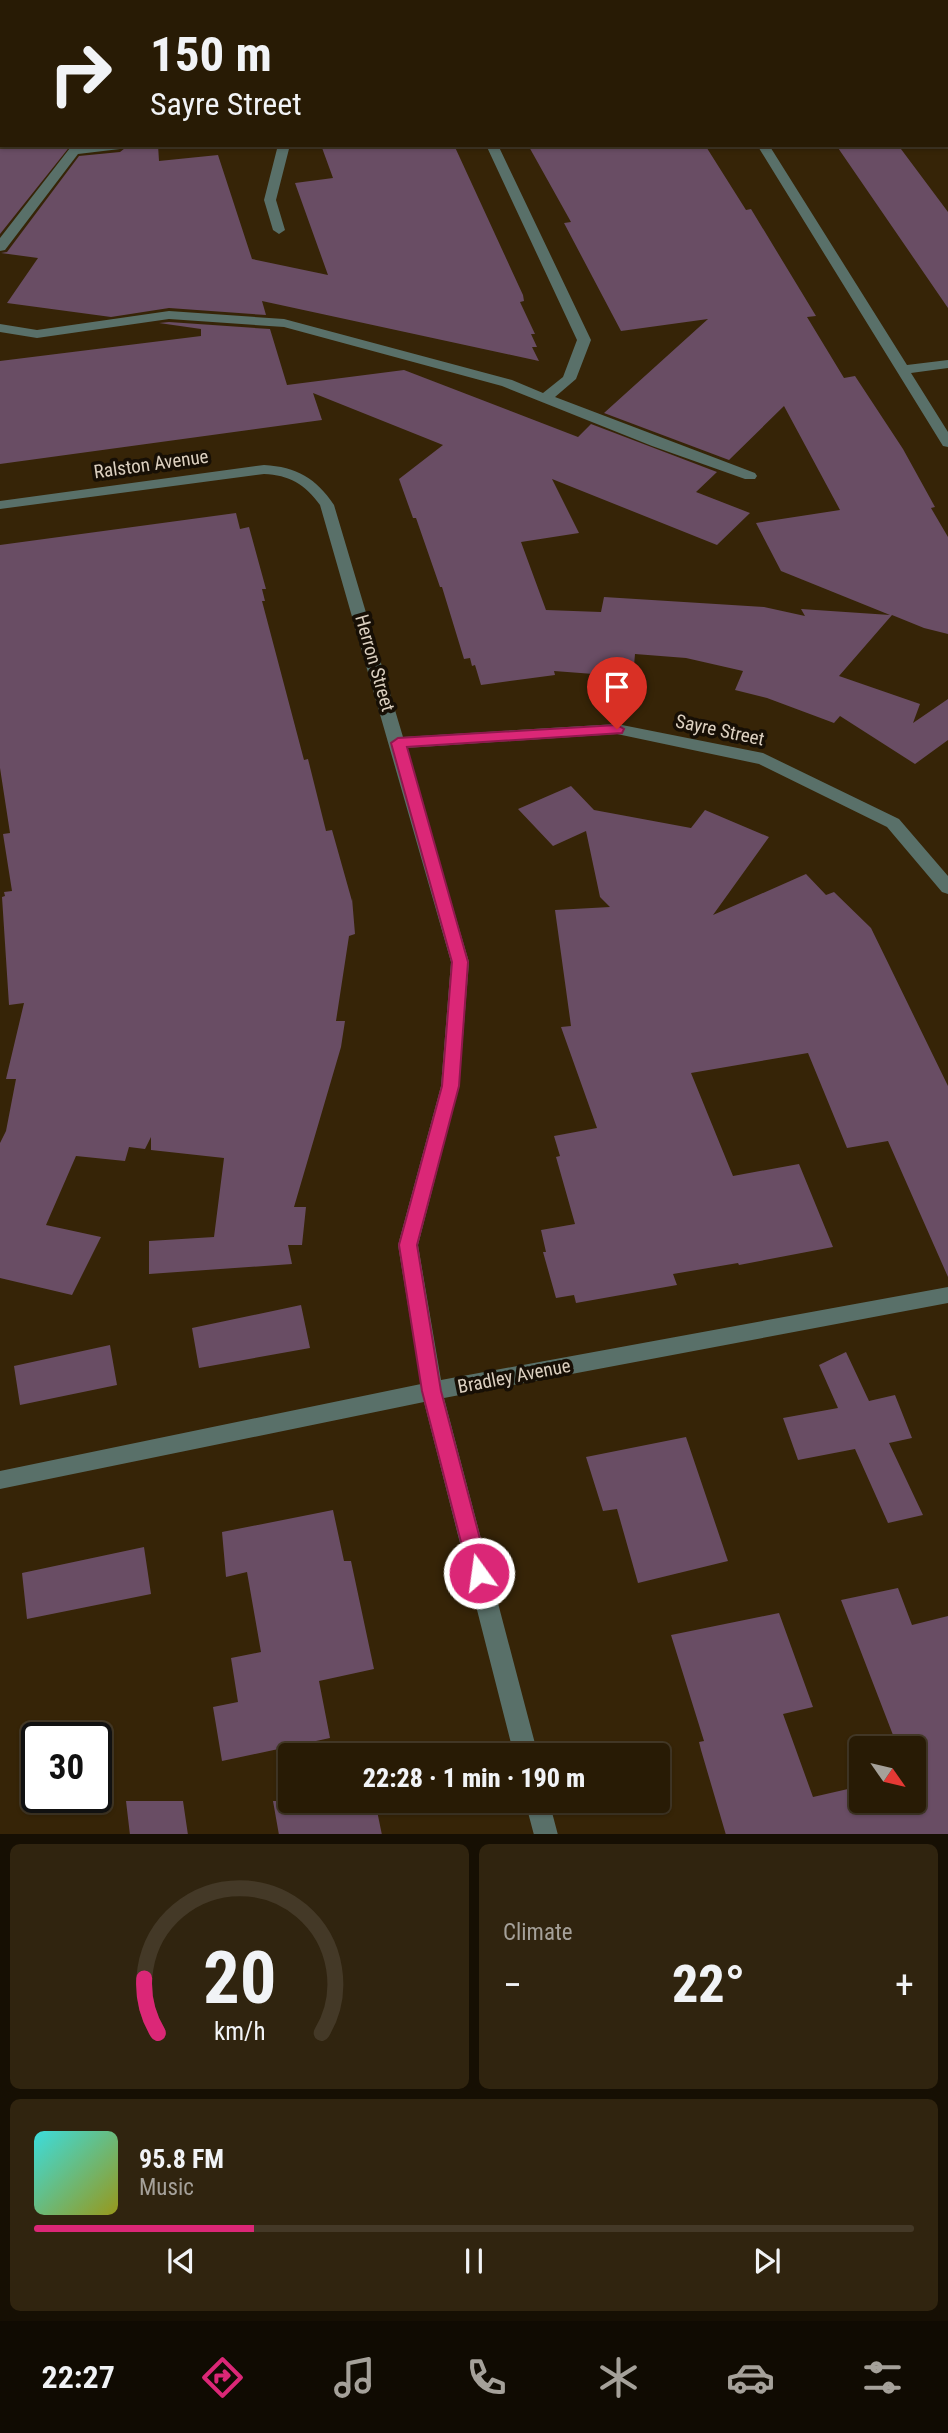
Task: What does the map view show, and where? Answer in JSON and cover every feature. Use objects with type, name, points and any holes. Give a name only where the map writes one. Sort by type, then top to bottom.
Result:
[{"type":"street","points":[[0,247],[74,151],[105,147]]},
{"type":"street","points":[[279,230],[270,200],[283,147]]},
{"type":"street","points":[[493,147],[584,340],[569,379],[545,398]]},
{"type":"street","points":[[764,147],[948,443]]},
{"type":"street","points":[[0,328],[37,334],[169,316],[284,323],[507,383],[657,443],[750,476]]},
{"type":"street","points":[[901,370],[948,364]]},
{"type":"street","name":"Ralston Avenue","points":[[0,505],[256,469],[282,471],[306,479]]},
{"type":"street","name":"Herron Street","points":[[306,479],[318,490],[332,517],[460,962],[450,1086],[408,1245],[432,1391],[523,1743]]},
{"type":"street","name":"Sayre Street","points":[[398,743],[617,729],[762,759],[894,823],[948,888]]},
{"type":"street","name":"Bradley Avenue","points":[[0,1480],[432,1391],[948,1294]]},
{"type":"street","points":[[540,1813],[546,1834]]},
{"type":"building","points":[[0,147],[69,147],[0,234]]},
{"type":"building","points":[[126,147],[158,147],[159,161],[218,155],[252,259],[328,275],[295,183],[333,178],[322,147],[455,147],[523,295],[524,301],[520,302],[535,334],[531,334],[537,347],[532,347],[539,361],[262,301],[266,315],[169,308],[111,317],[7,303],[38,258],[1,253],[7,252],[79,156],[120,152]]},
{"type":"building","points":[[529,147],[706,147],[746,210],[751,209],[816,316],[807,317],[844,378],[855,376],[903,449],[948,537],[948,634],[892,615],[839,676],[920,704],[913,723],[948,699],[948,740],[915,764],[840,716],[834,723],[767,698],[735,690],[743,671],[686,658],[635,654],[633,677],[554,671],[555,675],[481,685],[475,665],[472,666],[470,658],[464,659],[442,587],[399,479],[443,445],[313,393],[322,420],[0,464],[0,361],[201,336],[201,329],[159,323],[270,329],[287,385],[404,370],[578,437],[591,424],[717,472],[696,492],[750,513],[717,545],[552,479],[579,533],[521,542],[546,610],[601,612],[604,597],[764,607],[805,616],[801,609],[890,615],[781,571],[756,523],[840,510],[784,406],[729,460],[604,413],[708,319],[621,331],[564,223],[571,222]]},
{"type":"building","points":[[837,147],[899,147],[948,212],[948,308]]},
{"type":"building","points":[[236,513],[240,529],[249,527],[266,589],[262,589],[265,601],[262,601],[304,760],[308,759],[326,831],[332,830],[352,901],[352,898],[355,934],[349,936],[336,1021],[345,1021],[341,1047],[294,1207],[306,1207],[302,1245],[288,1245],[292,1264],[149,1274],[149,1241],[214,1237],[224,1158],[151,1150],[151,1137],[145,1149],[129,1147],[125,1161],[76,1156],[46,1225],[101,1237],[72,1295],[0,1278],[0,1143],[6,1131],[16,1079],[6,1079],[24,1003],[9,1005],[2,897],[5,896],[4,892],[12,891],[3,834],[10,833],[0,768],[0,545]]},
{"type":"building","points":[[571,786],[594,810],[691,828],[705,810],[769,837],[713,915],[806,874],[826,895],[834,892],[871,928],[948,1086],[948,1277],[888,1141],[847,1148],[808,1053],[691,1073],[733,1176],[799,1164],[833,1247],[739,1265],[738,1263],[673,1274],[677,1285],[576,1303],[574,1295],[556,1298],[543,1252],[546,1252],[541,1230],[575,1224],[556,1157],[560,1156],[554,1136],[597,1128],[561,1027],[571,1026],[555,910],[610,907],[600,897],[586,831],[553,846],[518,809]]},
{"type":"building","points":[[301,1305],[310,1348],[199,1368],[192,1328]]},
{"type":"building","points":[[110,1345],[117,1385],[20,1405],[14,1366]]},
{"type":"building","points":[[846,1352],[869,1401],[895,1395],[912,1438],[889,1443],[923,1515],[888,1523],[855,1449],[798,1460],[783,1418],[838,1408],[819,1365]]},
{"type":"building","points":[[686,1437],[728,1561],[638,1583],[617,1509],[603,1511],[586,1457]]},
{"type":"building","points":[[333,1510],[344,1561],[351,1561],[374,1669],[319,1681],[330,1738],[307,1743],[278,1743],[278,1749],[222,1761],[213,1707],[238,1702],[231,1658],[261,1652],[247,1572],[226,1577],[222,1532]]},
{"type":"building","points":[[144,1547],[151,1594],[27,1619],[22,1573]]},
{"type":"building","points":[[898,1588],[912,1625],[948,1616],[948,1834],[726,1834],[699,1742],[704,1741],[671,1635],[779,1613],[813,1707],[783,1714],[813,1797],[849,1789],[849,1813],[926,1813],[926,1736],[893,1736],[841,1600]]},
{"type":"building","points":[[126,1801],[183,1801],[188,1834],[130,1834]]},
{"type":"building","points":[[273,1801],[278,1801],[278,1813],[377,1813],[382,1834],[279,1834]]},
{"type":"route","points":[[479,1573],[432,1391],[408,1245],[450,1086],[460,962],[398,743],[617,729]]}]
